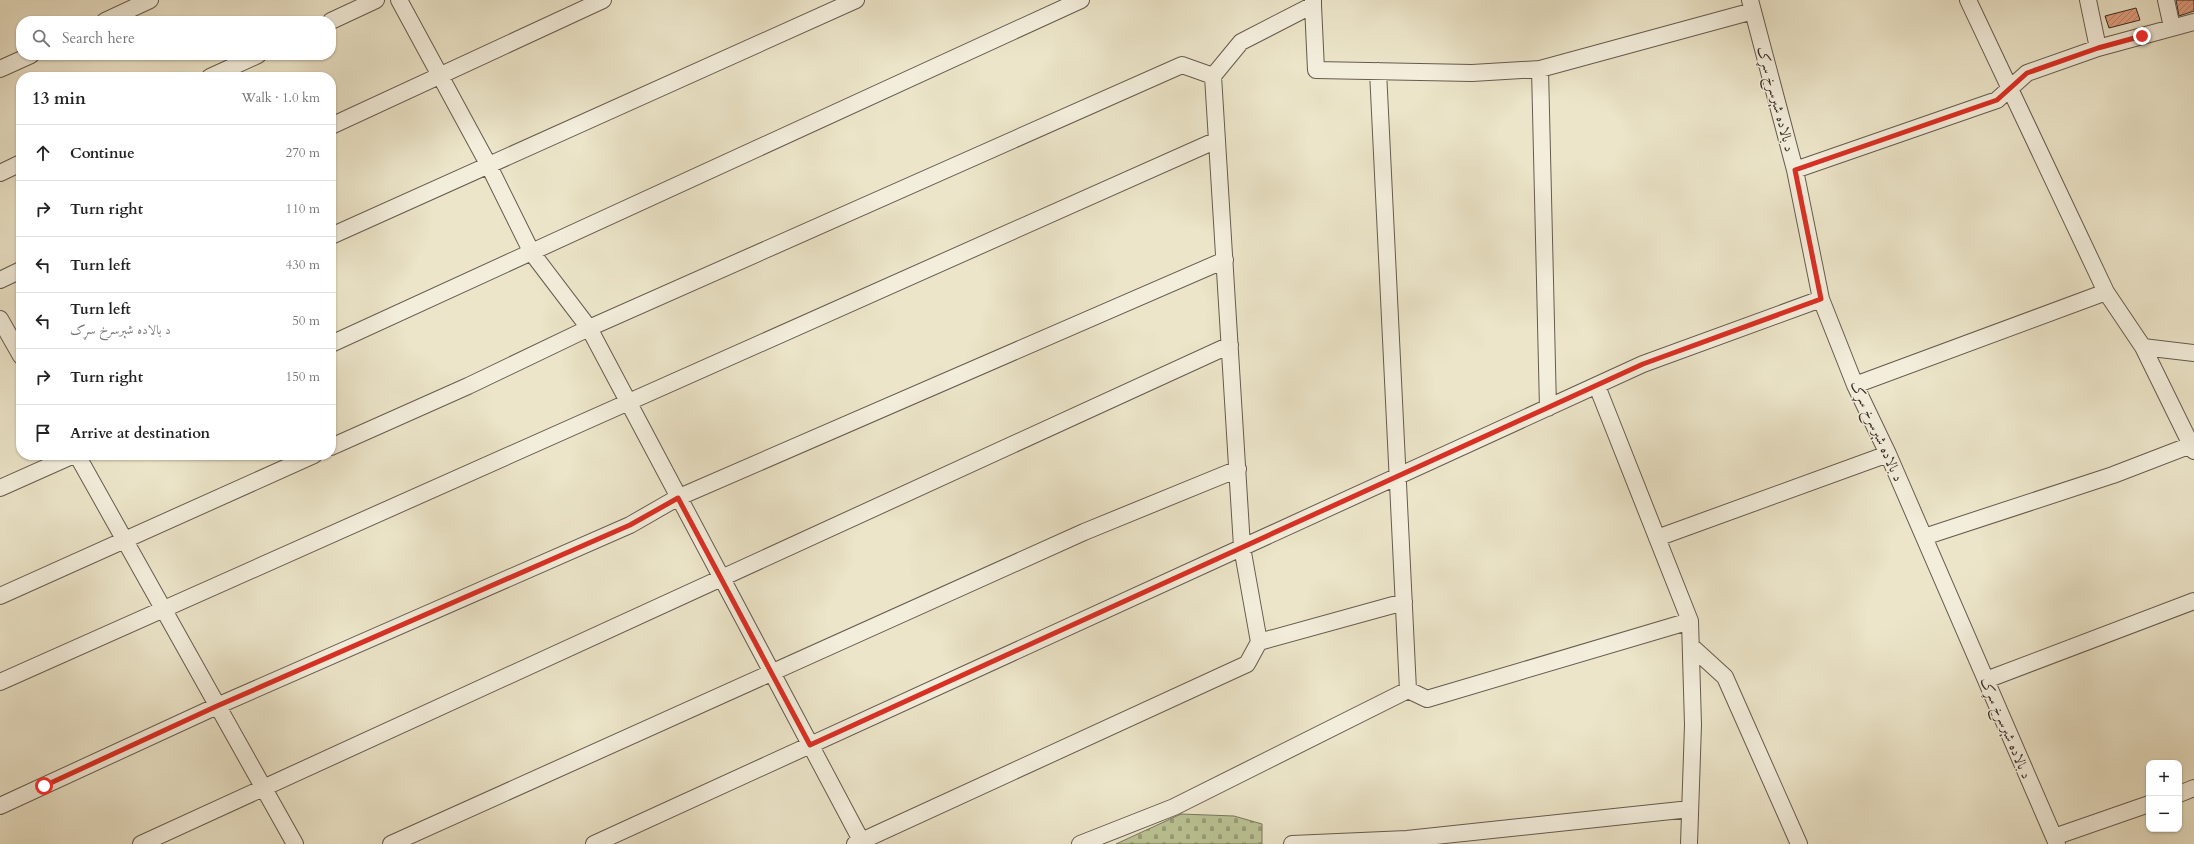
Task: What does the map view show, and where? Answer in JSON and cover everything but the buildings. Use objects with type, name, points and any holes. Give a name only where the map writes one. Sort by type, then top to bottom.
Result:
[{"type":"street","points":[[116,16],[150,0]]},
{"type":"street","points":[[336,19],[376,0]]},
{"type":"street","points":[[399,0],[488,164],[532,253],[589,328],[810,745],[860,843],[1247,664],[1259,642],[1242,548],[1214,76],[1241,42],[1313,3],[1316,70],[1472,73],[1540,69],[1751,6]]},
{"type":"street","points":[[336,124],[603,0]]},
{"type":"street","points":[[336,234],[488,164],[856,0]]},
{"type":"street","points":[[336,342],[1081,0]]},
{"type":"street","points":[[1924,537],[2192,448],[2143,347],[2106,292],[1968,0]]},
{"type":"street","points":[[2088,0],[2098,48]]},
{"type":"street","points":[[2166,0],[2172,27]]},
{"type":"street","name":"د بالاده شېرسرخ سړک","points":[[1751,6],[1795,170],[1821,299],[1855,385],[1888,454],[2055,841]]},
{"type":"street","points":[[1795,170],[1997,100],[2010,90],[2027,73],[2098,48],[2194,22]]},
{"type":"street","points":[[0,69],[20,60]]},
{"type":"street","points":[[221,72],[247,60]]},
{"type":"street","points":[[336,446],[468,386],[589,328],[1182,65],[1214,76]]},
{"type":"street","points":[[1540,69],[1548,408]]},
{"type":"street","points":[[1378,71],[1408,690]]},
{"type":"street","points":[[0,682],[1217,140]]},
{"type":"street","points":[[0,173],[16,165]]},
{"type":"street","points":[[0,806],[217,706],[630,525],[678,498],[1225,260]]},
{"type":"street","points":[[0,280],[16,272]]},
{"type":"street","points":[[1855,385],[2106,292]]},
{"type":"street","points":[[594,844],[1643,364],[1821,299]]},
{"type":"street","points":[[0,319],[16,347]]},
{"type":"street","points":[[141,844],[1230,345]]},
{"type":"street","points":[[2143,347],[2194,353]]},
{"type":"street","points":[[1597,386],[1690,621],[1694,725],[1689,844]]},
{"type":"street","points":[[1657,538],[1888,454]]},
{"type":"street","points":[[0,488],[63,460]]},
{"type":"street","points":[[80,460],[295,844]]},
{"type":"street","points":[[0,596],[303,460]]},
{"type":"street","points":[[391,844],[771,671],[1084,532],[1238,470]]},
{"type":"street","points":[[1259,642],[1404,602]]},
{"type":"street","points":[[1986,680],[2194,602]]},
{"type":"street","points":[[1408,690],[1427,699],[1690,621]]},
{"type":"street","points":[[1691,646],[1725,677],[1800,844]]},
{"type":"street","points":[[1080,844],[1174,807],[1408,690]]},
{"type":"street","points":[[2182,793],[2194,788]]},
{"type":"street","points":[[2055,841],[2146,805]]},
{"type":"street","points":[[1292,844],[1407,839],[1690,809]]},
{"type":"green space","points":[[1181,814],[1234,816],[1262,824],[1262,844],[1116,844]]},
{"type":"route","points":[[44,786],[217,706],[630,525],[678,498],[810,745],[1643,364],[1821,299],[1795,170],[1997,100],[2010,90],[2027,73],[2098,48],[2142,36]]}]
